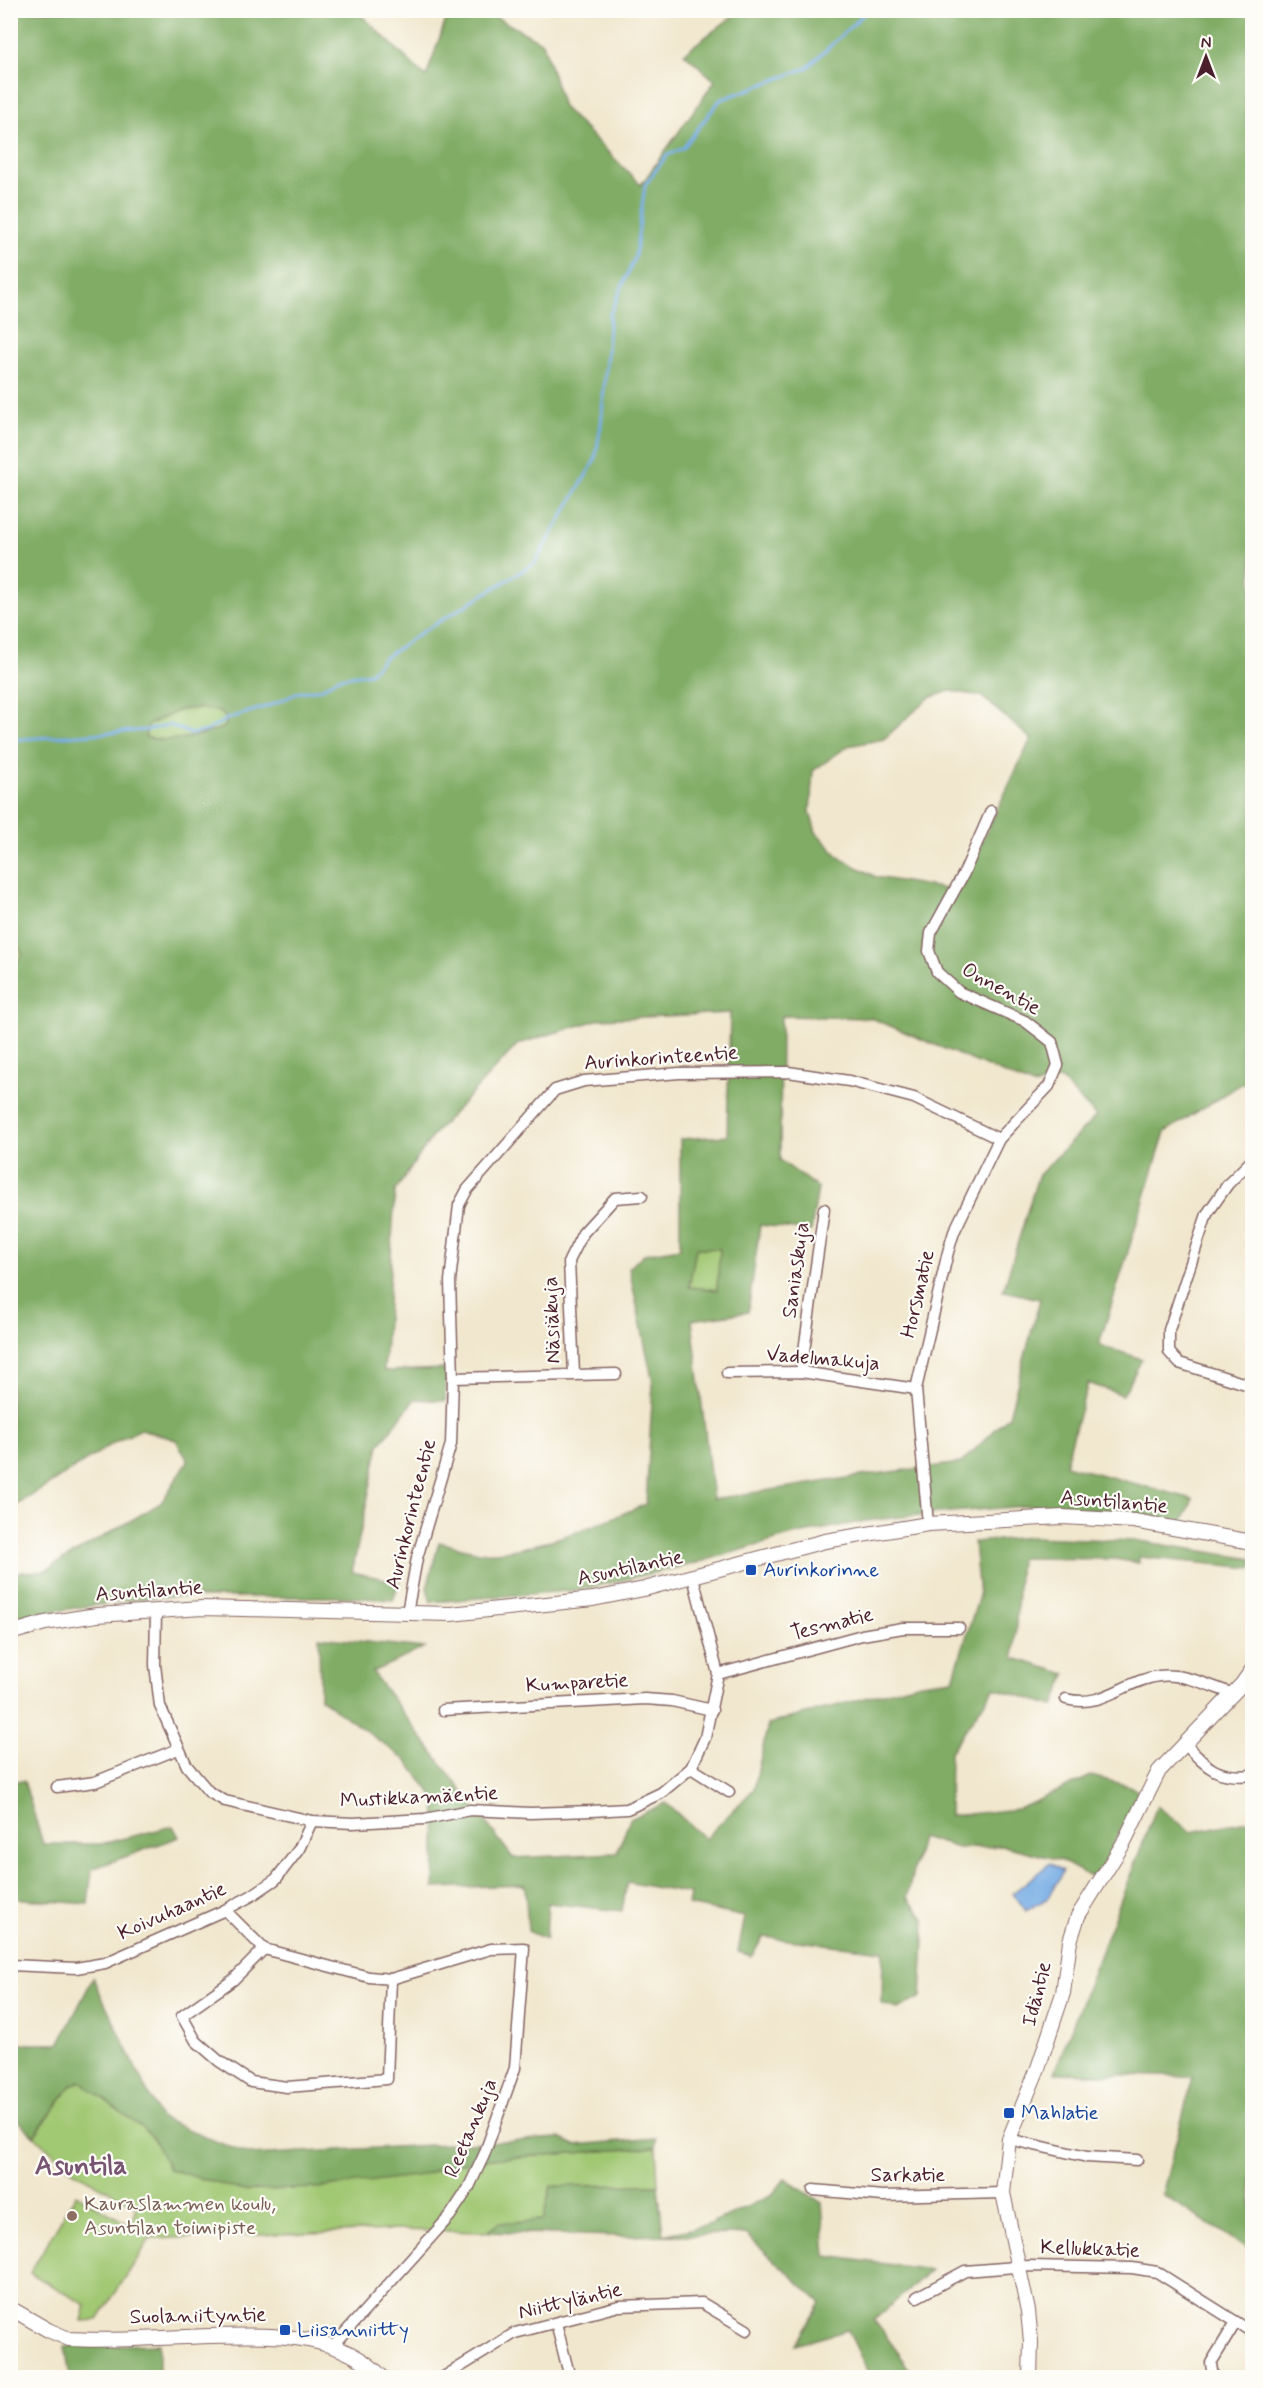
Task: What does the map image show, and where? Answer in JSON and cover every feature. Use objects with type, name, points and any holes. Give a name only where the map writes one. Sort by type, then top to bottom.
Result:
[{"type":"street","name":"Onnentie","points":[[991,811],[964,873],[931,933],[929,951],[938,972],[958,992],[1025,1020],[1052,1042],[1058,1065],[1049,1086],[1039,1099]]},
{"type":"street","name":"Aurinkorinteentie","points":[[407,1613],[417,1558],[451,1443],[453,1378],[450,1281],[459,1205],[467,1190],[555,1090],[584,1081],[679,1072],[788,1072],[849,1081],[914,1098],[999,1140]]},
{"type":"street","name":"Horsmatie","points":[[928,1524],[916,1389],[948,1252],[954,1232],[999,1140],[1039,1099]]},
{"type":"street","points":[[1252,1160],[1228,1184],[1207,1214],[1168,1330],[1169,1352],[1179,1363],[1252,1386]]},
{"type":"street","name":"Näsiäkuja","points":[[574,1374],[569,1261],[583,1233],[615,1198],[642,1196]]},
{"type":"street","name":"Saniaskuja","points":[[801,1372],[824,1209]]},
{"type":"street","name":"Vadelmakuja","points":[[727,1373],[801,1372],[916,1389]]},
{"type":"street","points":[[453,1378],[616,1374]]},
{"type":"street","name":"Asuntilantie","points":[[10,1633],[96,1615],[202,1608],[451,1614],[593,1599],[693,1577],[825,1541],[928,1524],[1063,1517],[1134,1521],[1252,1542]]},
{"type":"street","name":"Mustikkamäentie","points":[[156,1611],[154,1665],[160,1706],[178,1749],[199,1781],[217,1796],[243,1806],[312,1821],[381,1822],[425,1819],[470,1810],[530,1813],[627,1809],[661,1793],[691,1768],[705,1738],[718,1674],[693,1577]]},
{"type":"street","name":"Tesmatie","points":[[718,1674],[862,1635],[903,1628],[959,1628]]},
{"type":"street","name":"Idäntie","points":[[1030,2378],[1031,2342],[1028,2311],[1003,2193],[1009,2139],[1038,2068],[1063,1994],[1070,1941],[1078,1916],[1123,1844],[1159,1771],[1242,1684],[1252,1670]]},
{"type":"street","points":[[1066,1699],[1091,1702],[1156,1676],[1170,1675],[1231,1693]]},
{"type":"street","name":"Kumparetie","points":[[443,1710],[645,1699],[672,1701],[712,1710]]},
{"type":"street","points":[[1184,1743],[1206,1766],[1228,1777],[1252,1775]]},
{"type":"street","points":[[57,1787],[94,1782],[178,1749]]},
{"type":"street","points":[[691,1768],[729,1792]]},
{"type":"street","name":"Koivuhaantie","points":[[10,1965],[76,1968],[98,1964],[225,1910],[276,1879],[299,1849],[312,1821]]},
{"type":"street","points":[[225,1910],[264,1949],[342,1971],[391,1979],[387,2079],[287,2087],[251,2082],[219,2061],[196,2041],[182,2016],[233,1980],[264,1949]]},
{"type":"street","name":"Reetankuja","points":[[333,2346],[450,2216],[468,2189],[484,2155],[515,2068],[524,1948],[491,1949],[391,1979]]},
{"type":"street","points":[[1009,2139],[1087,2157],[1137,2160]]},
{"type":"street","name":"Sarkatie","points":[[813,2190],[883,2196],[1003,2193]]},
{"type":"street","name":"Kellukkatie","points":[[917,2297],[965,2271],[1018,2267],[1132,2268],[1157,2272],[1252,2332]]},
{"type":"street","name":"Niittyläntie","points":[[442,2378],[515,2333],[619,2306],[702,2303],[747,2330]]},
{"type":"street","name":"Suolaniityntie","points":[[10,2308],[48,2330],[69,2339],[290,2336],[333,2346],[358,2358],[383,2378]]},
{"type":"street","points":[[1213,2378],[1211,2363],[1236,2322]]},
{"type":"street","points":[[556,2323],[570,2378]]},
{"type":"green space","points":[[11,11],[357,11],[426,77],[449,11],[485,11],[543,43],[563,107],[641,185],[715,81],[684,53],[740,11],[1252,11],[1252,1077],[1165,1132],[1099,1345],[1142,1359],[1123,1395],[1088,1383],[1065,1465],[1193,1499],[1183,1521],[1117,1512],[1026,1506],[939,1513],[865,1521],[793,1535],[693,1564],[578,1590],[431,1602],[427,1588],[439,1542],[479,1552],[518,1549],[564,1536],[646,1504],[653,1383],[629,1268],[644,1254],[680,1248],[680,1139],[727,1136],[730,1013],[600,1019],[518,1044],[434,1134],[395,1191],[384,1371],[446,1369],[445,1401],[415,1399],[379,1445],[352,1572],[399,1582],[393,1600],[347,1597],[154,1597],[26,1615],[11,1622],[11,1576],[19,1572],[44,1571],[161,1503],[188,1461],[176,1440],[141,1429],[115,1442],[11,1509],[10,972],[23,955],[11,930]],"holes":[[[950,691],[981,696],[1031,739],[958,891],[876,877],[840,858],[816,832],[810,812],[813,771],[848,746],[884,739],[929,698]],[[198,708],[220,712],[227,719],[225,727],[185,738],[164,740],[145,737],[148,725],[180,710]],[[781,1016],[871,1018],[1033,1086],[1060,1079],[1096,1116],[1038,1176],[1003,1291],[1040,1299],[1009,1416],[961,1463],[713,1499],[692,1320],[748,1312],[760,1225],[811,1231],[818,1188],[780,1160]],[[696,1248],[720,1249],[717,1290],[689,1287]]]},
{"type":"green space","points":[[199,708],[221,712],[227,719],[225,727],[185,738],[164,740],[145,737],[148,725],[180,710]]},
{"type":"green space","points":[[11,930],[23,955],[11,972]]},
{"type":"green space","points":[[696,1248],[720,1248],[717,1290],[689,1287]]},
{"type":"green space","points":[[1032,1537],[1140,1541],[1252,1559],[1252,1568],[1139,1557],[1139,1563],[1115,1559],[1020,1558],[1014,1658],[1066,1674],[1054,1706],[994,1688],[950,1752],[949,1816],[1019,1809],[1091,1776],[1130,1786],[1140,1793],[1102,1866],[1091,1877],[1060,1860],[1004,1846],[958,1848],[921,1837],[907,1897],[925,1920],[921,1997],[898,2009],[882,2004],[883,1951],[763,1937],[752,1956],[738,1952],[745,1917],[688,1905],[690,1894],[627,1882],[622,1911],[548,1903],[546,1939],[528,1931],[525,1885],[434,1888],[436,1800],[406,1760],[320,1698],[319,1637],[424,1648],[372,1672],[513,1858],[617,1853],[630,1819],[666,1803],[705,1839],[754,1789],[768,1724],[921,1683],[953,1679],[979,1596],[974,1542]]},
{"type":"green space","points":[[11,1781],[24,1781],[43,1844],[101,1844],[173,1826],[179,1837],[92,1869],[88,1904],[11,1898]]},
{"type":"green space","points":[[1157,1806],[1191,1832],[1252,1820],[1252,2251],[1162,2195],[1193,2077],[1054,2073]]},
{"type":"green space","points":[[93,1978],[160,2118],[249,2155],[560,2138],[575,2145],[656,2138],[656,2147],[490,2159],[448,2165],[422,2175],[317,2188],[243,2191],[169,2169],[151,2135],[80,2081],[71,2086],[34,2136],[11,2114],[10,2044],[59,2044]]},
{"type":"green space","points":[[80,2081],[152,2135],[169,2169],[422,2175],[448,2165],[490,2159],[656,2147],[658,2185],[551,2186],[543,2220],[499,2223],[487,2232],[394,2230],[150,2239],[98,2320],[82,2321],[86,2305],[30,2273],[76,2194],[131,2226],[136,2206],[74,2172],[34,2136],[71,2086]]},
{"type":"green space","points":[[785,2179],[822,2203],[826,2256],[931,2270],[874,2320],[916,2377],[870,2377],[848,2330],[796,2345],[821,2303],[746,2234],[617,2236],[487,2232],[499,2223],[543,2220],[551,2186],[658,2185],[663,2235],[705,2226],[771,2196]]},
{"type":"green space","points":[[159,2344],[159,2377],[70,2377],[65,2346]]},
{"type":"water","points":[[1050,1863],[1063,1871],[1048,1898],[1026,1911],[1013,1893]]},
{"type":"waterway","points":[[10,740],[147,730],[170,725],[191,734],[206,731],[227,719],[271,705],[300,692],[321,689],[338,678],[370,673],[384,658],[422,632],[535,563],[595,460],[601,425],[610,314],[635,257],[645,185],[666,156],[683,148],[720,100],[807,68],[868,10]]},
{"type":"place","name":"Aurinkorinne","points":[[751,1570]]},
{"type":"place","name":"Mahlatie","points":[[1009,2113]]},
{"type":"place","name":"Kauraslammen koulu, Asuntilan toimipiste","points":[[72,2216]]},
{"type":"place","name":"Liisanniitty","points":[[285,2330]]},
{"type":"district","name":"Asuntila","points":[[81,2166]]}]
